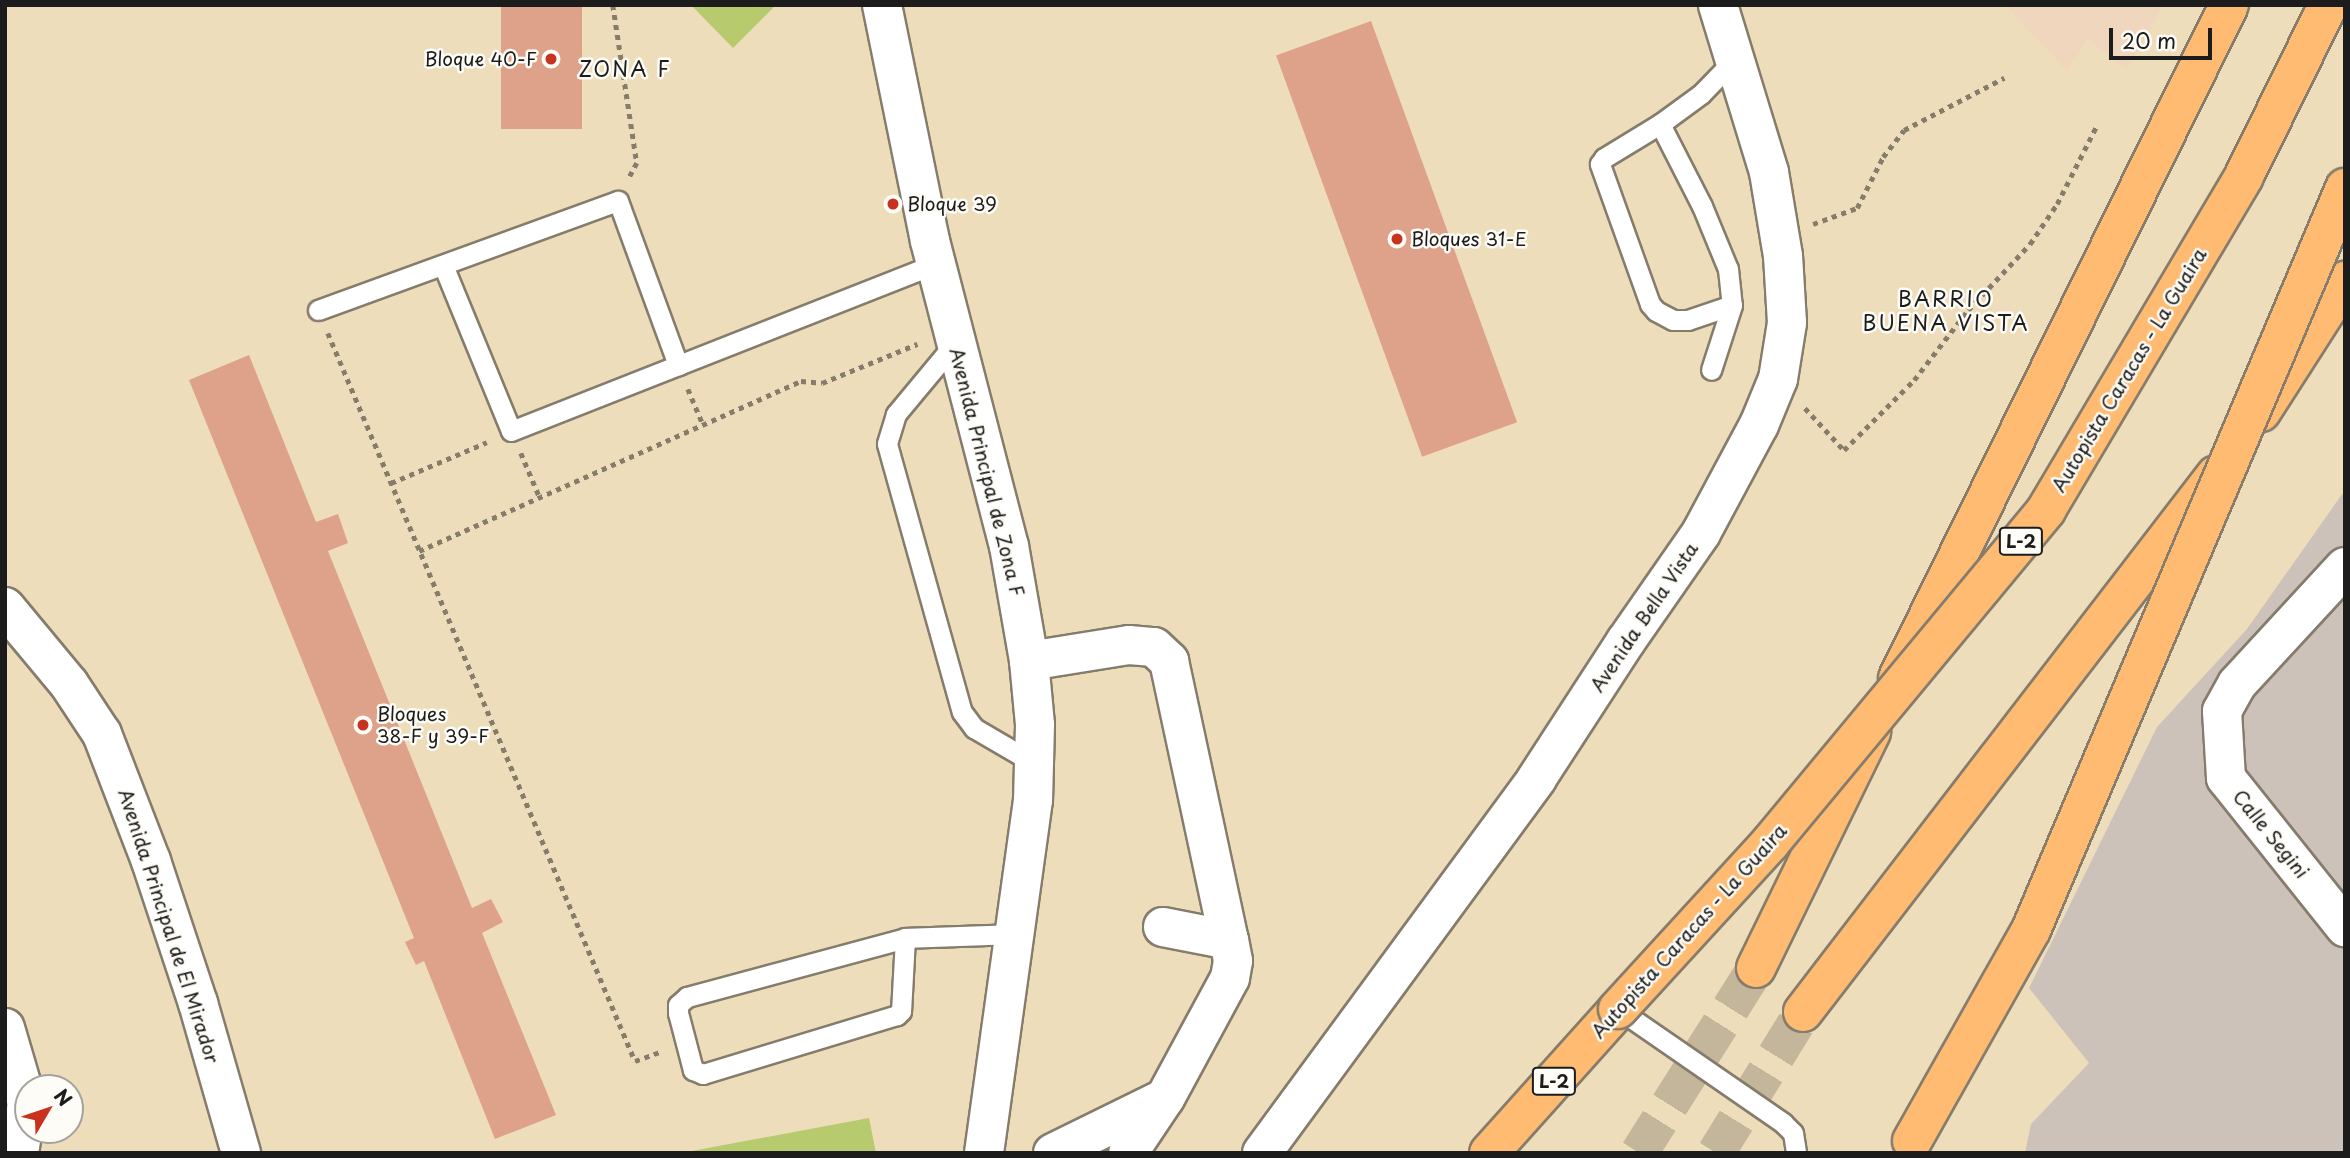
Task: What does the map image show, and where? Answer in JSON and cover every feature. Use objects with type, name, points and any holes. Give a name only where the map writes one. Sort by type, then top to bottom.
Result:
[{"type":"highway","name":"Autopista Caracas - La Guaira","points":[[1756,968],[2229,5]]},
{"type":"highway","name":"Autopista Caracas - La Guaira","points":[[1489,1153],[1770,843],[2046,510],[2244,176],[2328,5]]},
{"type":"highway","points":[[1909,1147],[2031,930],[2345,188]]},
{"type":"highway","points":[[1803,1012],[2208,487],[2271,398],[2345,281]]},
{"type":"street","name":"Avenida Principal de Zona F","points":[[882,5],[936,264],[1009,546],[1029,661],[1035,726],[1033,800],[984,1153]]},
{"type":"street","name":"Avenida Bella Vista","points":[[1262,1153],[1537,778],[1626,641],[1701,533],[1759,425],[1778,379],[1787,323],[1780,236],[1769,172],[1718,5]]},
{"type":"street","name":"Calle Segini","points":[[2345,567],[2237,684],[2222,711],[2225,778],[2345,927]]},
{"type":"street","name":"Avenida Principal de El Mirador","points":[[5,607],[69,684],[102,734],[155,874],[198,1003],[242,1153]]},
{"type":"street","points":[[1029,661],[1129,645],[1154,648],[1169,661],[1229,940],[1233,961],[1230,978],[1165,1098],[1128,1153]]},
{"type":"street","points":[[1163,927],[1229,940]]},
{"type":"street","points":[[5,1028],[27,1103],[19,1153]]},
{"type":"street","points":[[1053,1153],[1165,1098]]},
{"type":"lane","points":[[1732,305],[1688,320],[1673,320],[1656,311],[1650,304],[1600,164],[1604,158],[1660,124],[1701,94],[1734,60]]},
{"type":"lane","points":[[1660,124],[1702,206],[1728,269],[1732,305],[1711,370]]},
{"type":"lane","points":[[318,310],[618,201],[678,365]]},
{"type":"lane","points":[[443,265],[511,431],[936,264]]},
{"type":"lane","points":[[954,335],[896,414],[887,444],[962,712],[974,727],[1034,763]]},
{"type":"lane","points":[[905,938],[901,1011],[897,1016],[702,1074],[693,1070],[684,1042],[678,1005],[687,997],[905,938],[1014,934]]},
{"type":"lane","points":[[1618,1009],[1783,1123],[1793,1133],[1796,1153]]},
{"type":"path","points":[[613,5],[637,163],[618,201]]},
{"type":"path","points":[[1780,236],[1857,208],[1883,157],[1905,130],[2004,78]]},
{"type":"path","points":[[1778,379],[1844,450],[1914,380],[1968,310],[2029,244],[2057,204],[2097,125]]},
{"type":"path","points":[[318,310],[635,1061],[684,1042]]},
{"type":"path","points":[[419,551],[801,381],[822,383],[954,335]]},
{"type":"path","points":[[678,365],[702,425]]},
{"type":"path","points":[[391,483],[511,431],[540,498]]},
{"type":"shaded area","points":[[2005,5],[2163,5],[2126,70],[2088,39],[2067,71]]},
{"type":"shaded area","points":[[2345,490],[2345,1153],[2025,1153],[2031,1124],[2089,1063],[2029,988],[2157,727],[2247,629]]},
{"type":"green space","points":[[691,5],[776,5],[733,48]]},
{"type":"green space","points":[[869,1118],[876,1153],[681,1153]]},
{"type":"building","name":"Bloque 40-F","points":[[501,5],[582,5],[582,129],[501,129]]},
{"type":"building","name":"Bloques 31-E","points":[[1371,21],[1517,422],[1422,457],[1276,56]]},
{"type":"building","name":"Bloques 38-F y 39-F","points":[[249,355],[316,522],[338,514],[348,543],[328,551],[472,908],[491,899],[503,922],[482,933],[556,1115],[495,1139],[424,961],[416,965],[405,942],[414,938],[189,380]]},
{"type":"tunnel","points":[[1639,1153],[1756,968]]},
{"type":"tunnel","points":[[1716,1153],[1803,1012]]},
{"type":"place","name":"Bloque 40-F","points":[[551,59]]},
{"type":"place","name":"Bloque 39","points":[[893,204]]},
{"type":"place","name":"Bloques 31-E","points":[[1397,239]]},
{"type":"place","name":"Bloques 38-F y 39-F","points":[[363,725]]},
{"type":"district","name":"ZONA F","points":[[625,68]]},
{"type":"district","name":"BARRIO BUENA VISTA","points":[[1946,310]]}]
